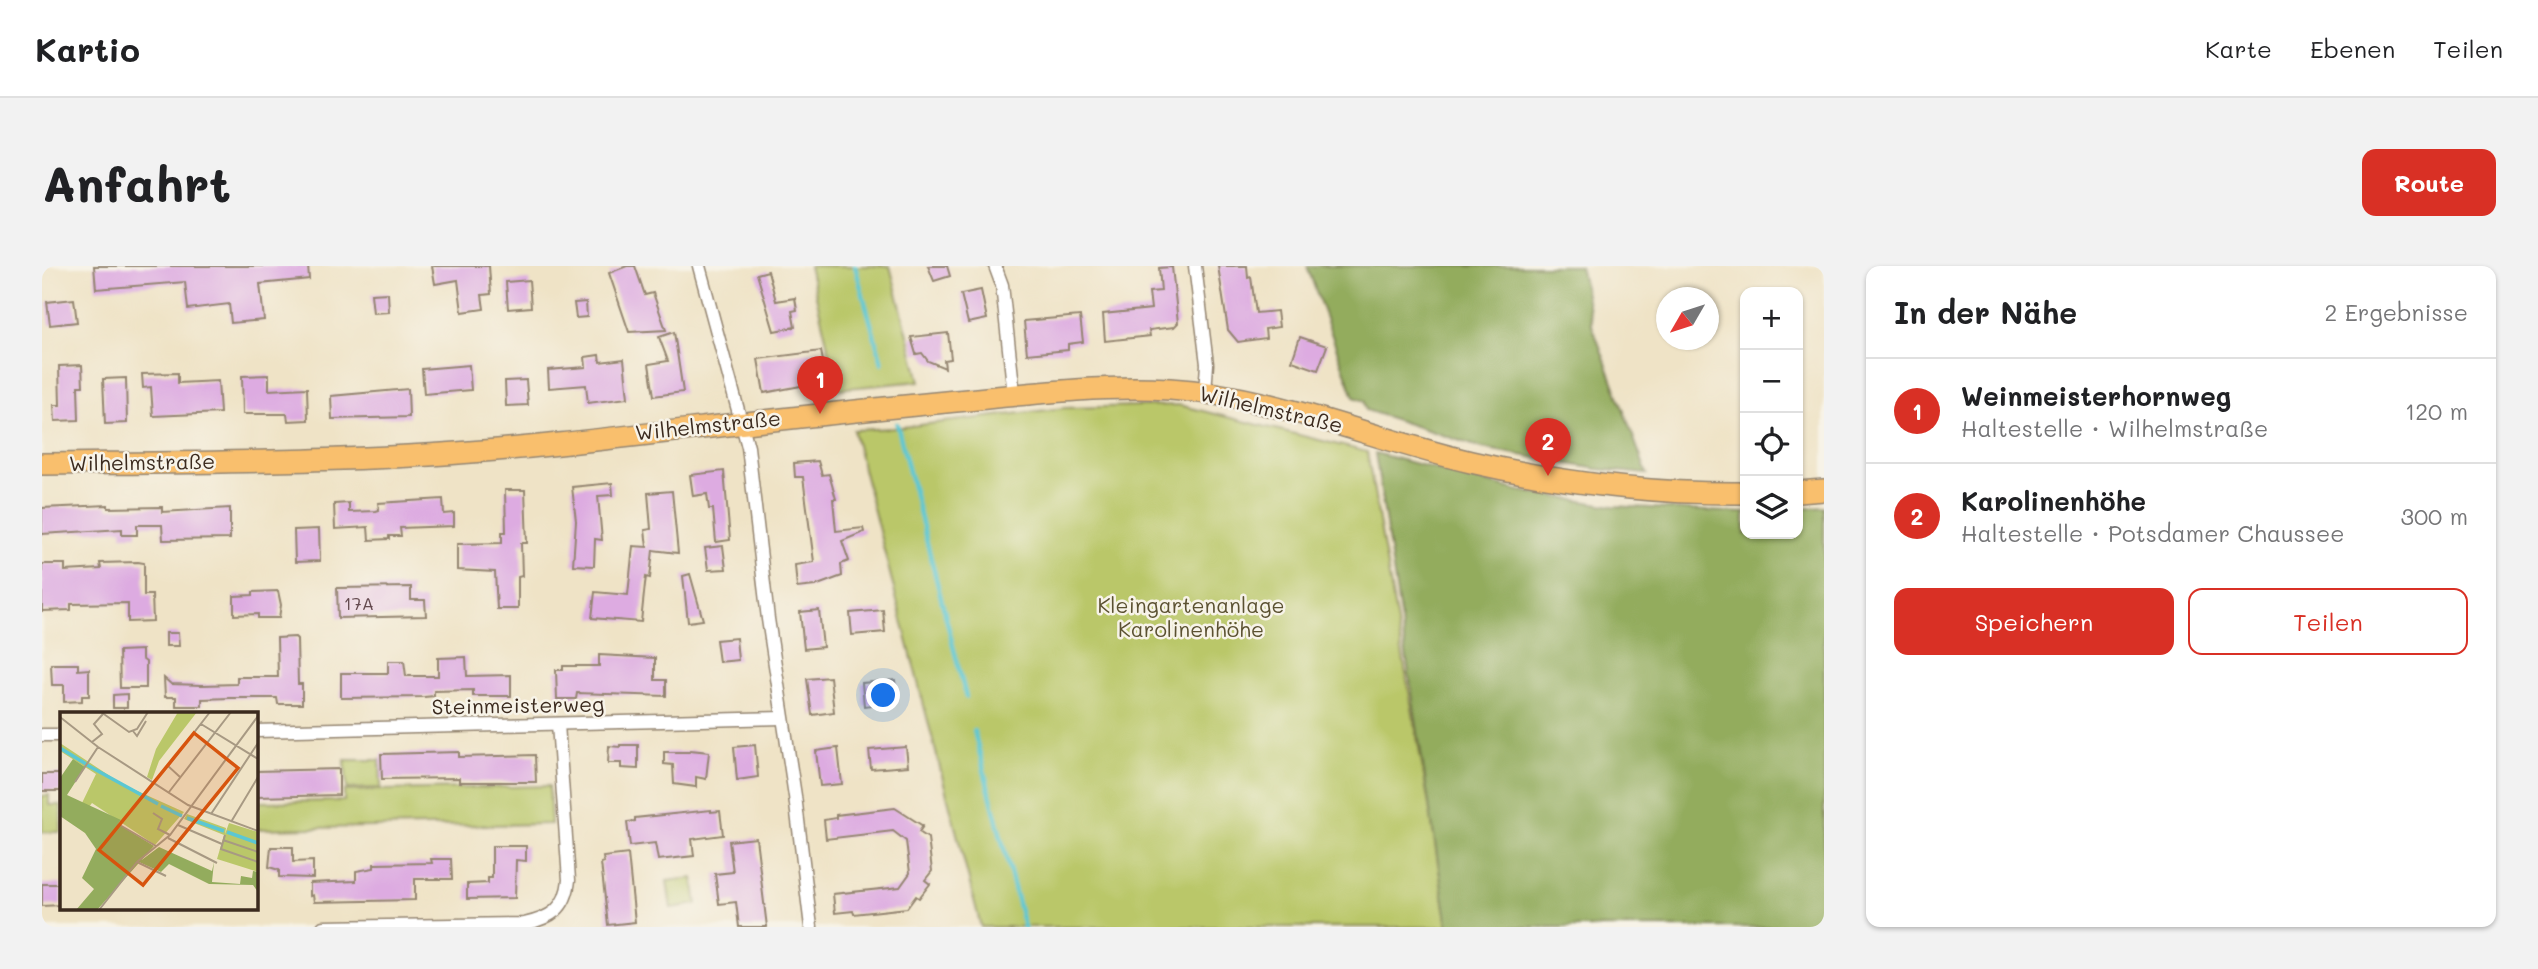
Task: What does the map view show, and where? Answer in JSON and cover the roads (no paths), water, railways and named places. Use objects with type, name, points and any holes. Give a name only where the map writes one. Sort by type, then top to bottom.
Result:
[{"type":"main road","name":"Wilhelmstraße","points":[[42,464],[312,461],[423,456],[1014,396],[1095,390],[1168,389],[1205,393],[1279,408],[1471,462],[1650,491],[1740,493]]},
{"type":"main road","points":[[1803,492],[1824,490]]},
{"type":"street","points":[[699,266],[743,423],[751,468],[811,927]]},
{"type":"street","points":[[995,266],[1002,285],[1014,396]]},
{"type":"street","points":[[1195,266],[1207,364],[1205,393]]},
{"type":"street","name":"Steinmeisterweg","points":[[257,731],[782,718]]},
{"type":"street","points":[[323,927],[524,923],[541,920],[552,914],[561,906],[567,894],[569,880],[558,724]]},
{"type":"street","points":[[42,735],[60,735]]},
{"type":"waterway","points":[[855,266],[882,363]]},
{"type":"waterway","points":[[897,424],[966,697]]},
{"type":"waterway","points":[[974,731],[1024,927]]},
{"type":"place","name":"Weinmeisterhornweg","points":[[820,414]]},
{"type":"place","name":"Karolinenhöhe","points":[[1548,476]]},
{"type":"park label","name":"Kleingartenanlage Karolinenhöhe","points":[[1191,618]]}]
